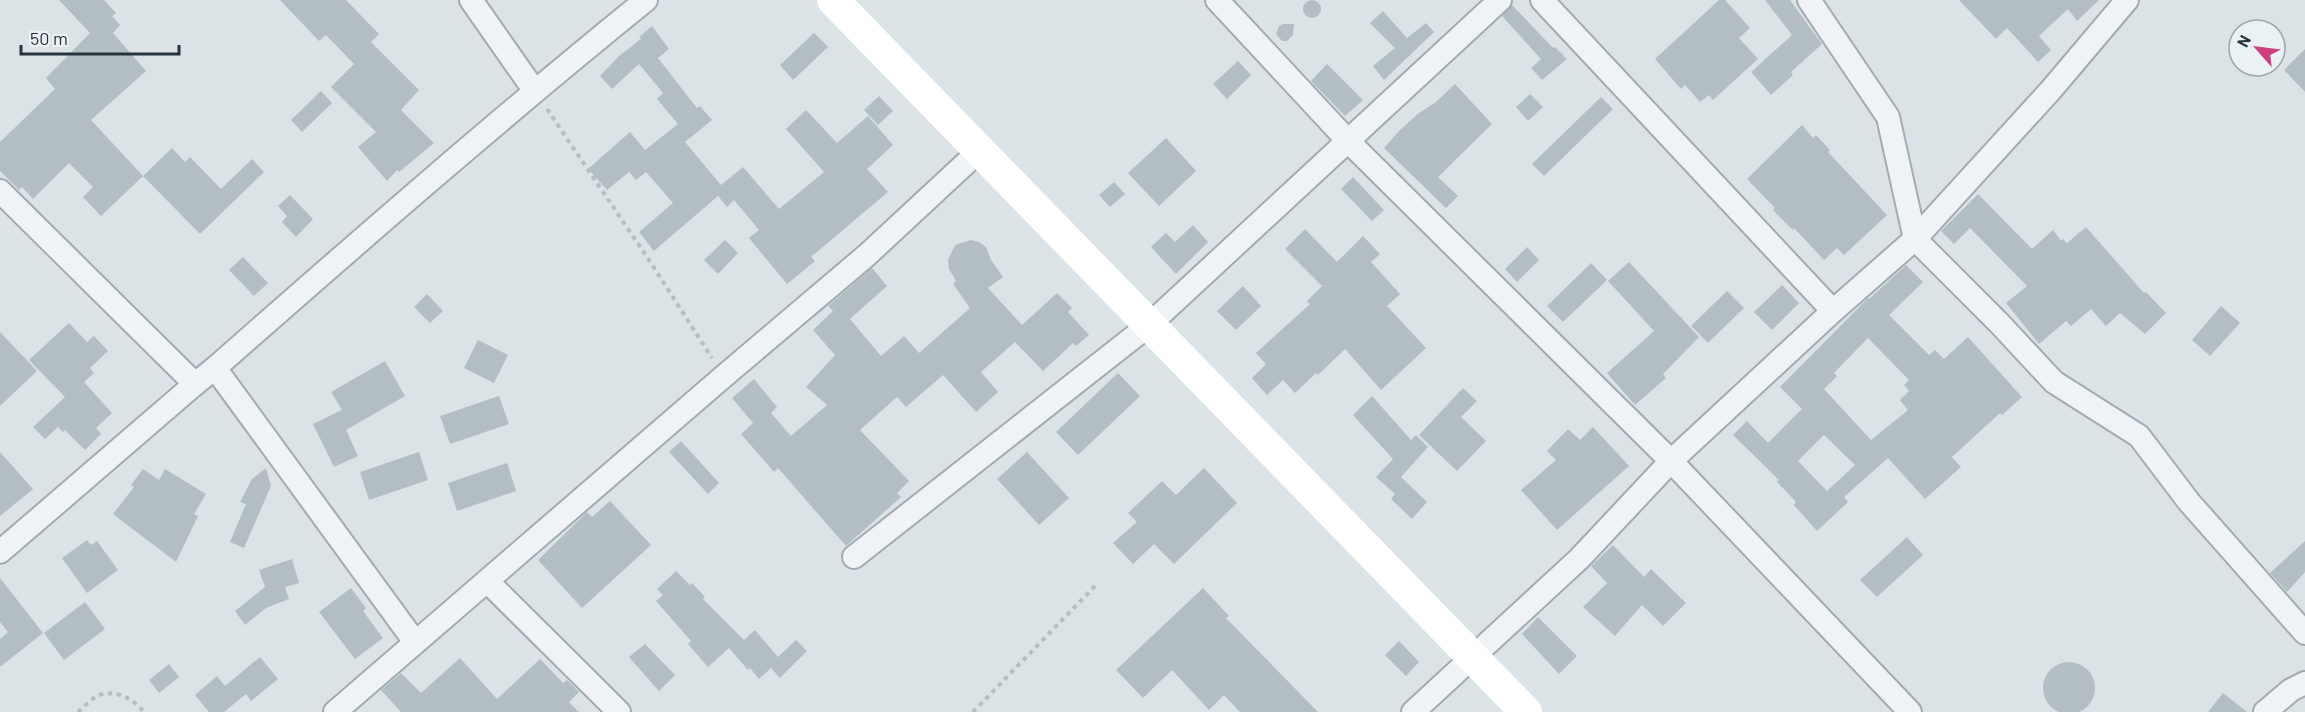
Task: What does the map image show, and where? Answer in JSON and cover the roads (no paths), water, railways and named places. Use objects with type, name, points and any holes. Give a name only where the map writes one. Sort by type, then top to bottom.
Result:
[{"type":"street","points":[[471,0],[534,90]]},
{"type":"street","points":[[4,540],[215,368],[534,90],[646,0]]},
{"type":"street","points":[[833,0],[1526,712]]},
{"type":"street","points":[[1216,0],[1349,142],[1671,461],[1910,712]]},
{"type":"street","points":[[854,557],[1149,325],[1500,0]]},
{"type":"street","points":[[1542,0],[1833,310]]},
{"type":"street","points":[[1809,0],[1888,117],[1915,239],[2054,382],[2139,436],[2189,502],[2305,633]]},
{"type":"street","points":[[1413,712],[1579,558],[1671,461],[1833,310],[1915,239],[2050,91],[2127,0]]},
{"type":"street","points":[[334,712],[867,255],[979,151]]},
{"type":"street","points":[[0,191],[195,384]]},
{"type":"street","points":[[215,368],[416,642]]},
{"type":"street","points":[[487,581],[619,712]]},
{"type":"street","points":[[2265,712],[2291,690],[2305,682]]}]
